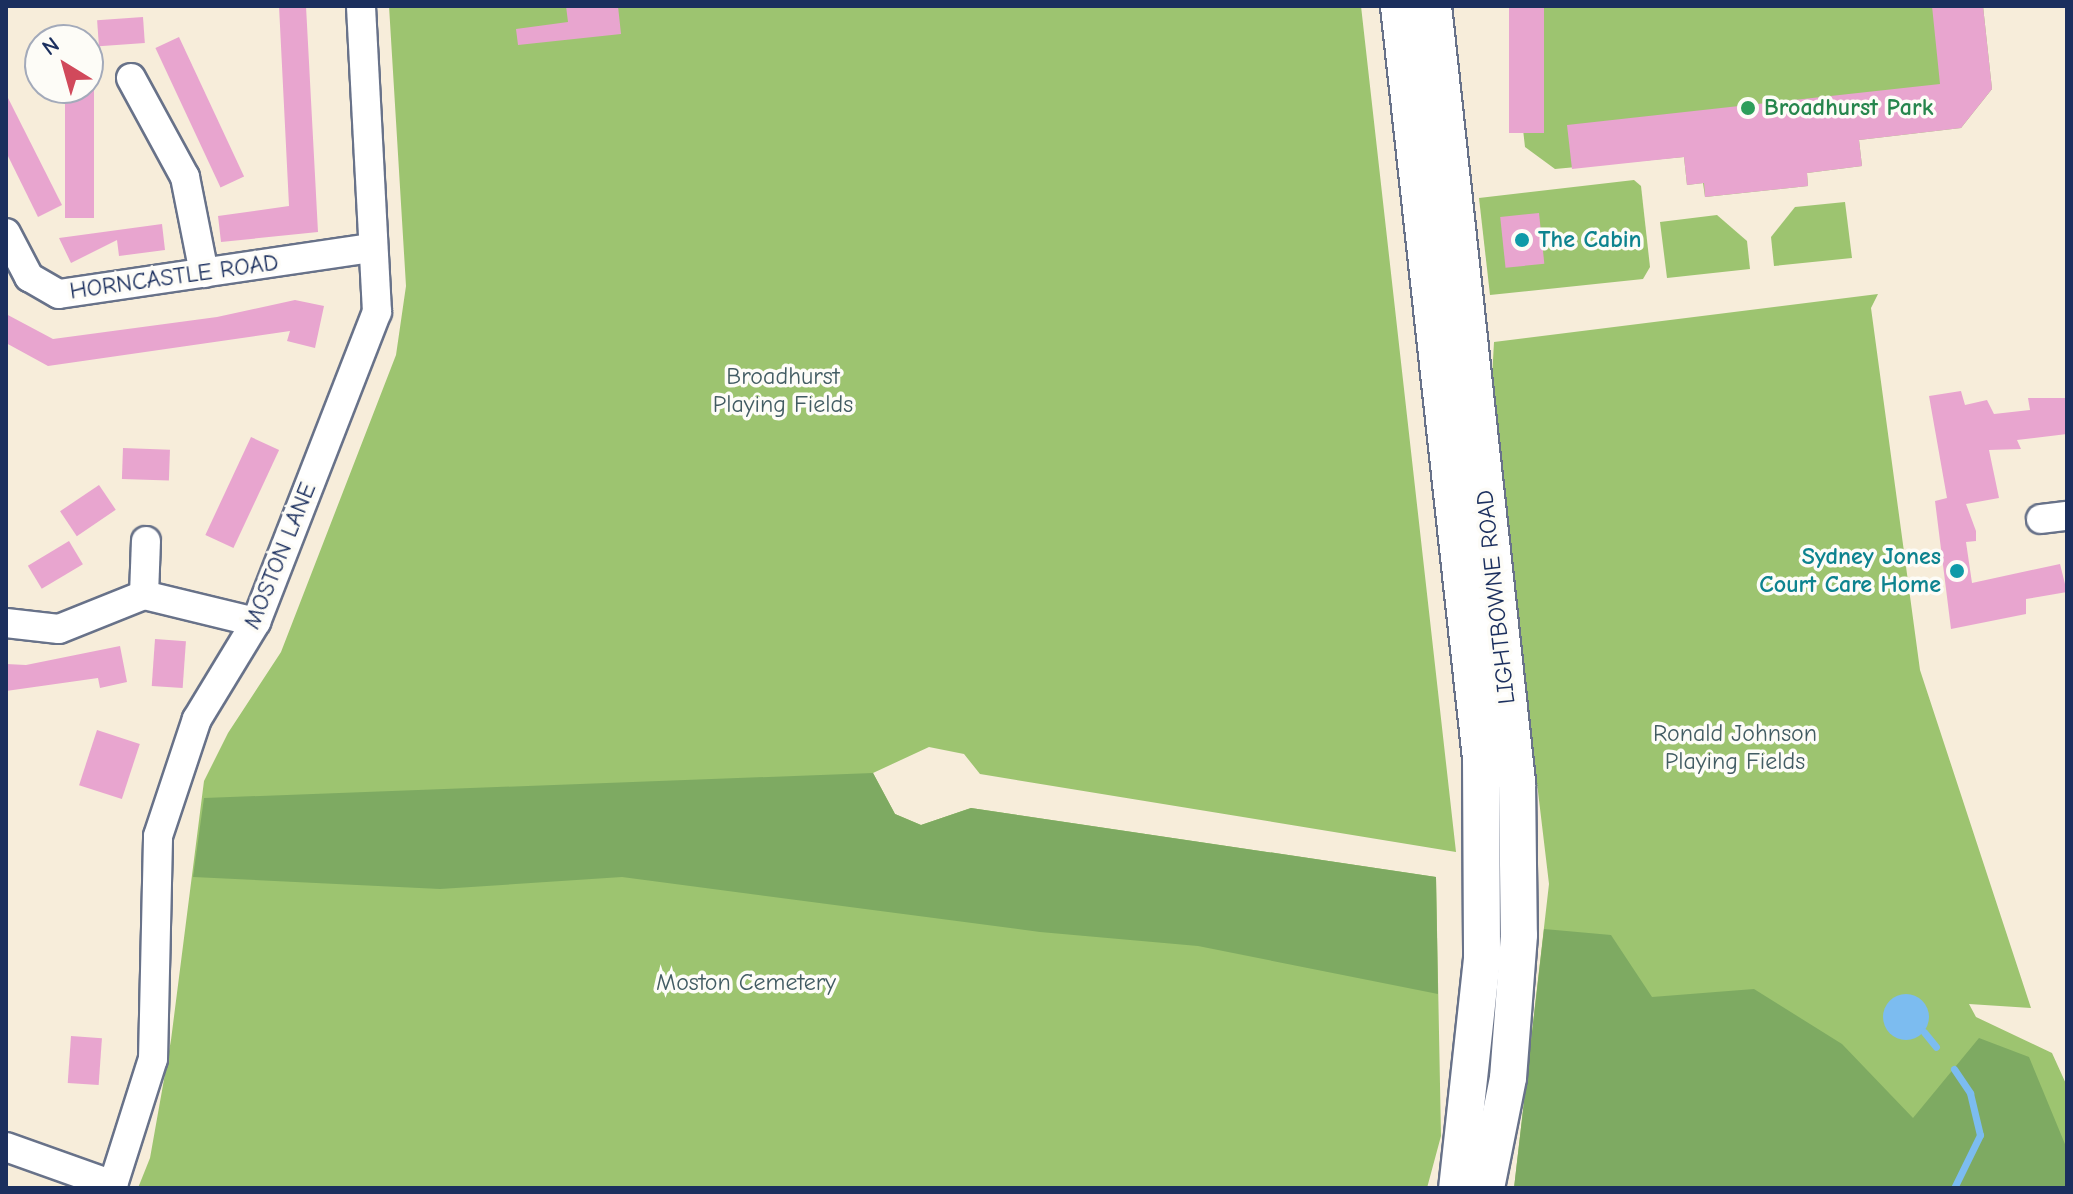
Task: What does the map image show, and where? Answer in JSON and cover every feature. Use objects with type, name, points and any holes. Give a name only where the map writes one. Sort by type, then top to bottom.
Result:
[{"type":"main road","name":"LIGHTBOWNE ROAD","points":[[1399,6],[1481,758],[1482,959],[1457,1188]]},
{"type":"main road","name":"LIGHTBOWNE ROAD","points":[[1433,6],[1517,782],[1519,935],[1508,1078],[1486,1188]]},
{"type":"street","name":"MOSTON LANE","points":[[113,1186],[153,1059],[158,836],[197,719],[256,622],[377,312],[361,6]]},
{"type":"street","points":[[131,78],[185,177],[204,273]]},
{"type":"street","name":"HORNCASTLE ROAD","points":[[6,233],[29,277],[59,294],[372,248]]},
{"type":"street","points":[[144,595],[146,541]]},
{"type":"street","points":[[6,623],[59,629],[144,595],[256,622]]},
{"type":"street","points":[[6,1147],[113,1186]]},
{"type":"green space","name":"Broadhurst Playing Fields","points":[[389,6],[1361,6],[1456,852],[980,774],[964,754],[929,747],[873,773],[895,814],[921,825],[971,808],[1436,877],[1441,1136],[1427,1188],[138,1188],[150,1158],[171,1040],[204,781],[228,733],[281,652],[396,355],[406,286]]},
{"type":"green space","name":"Broadhurst Park","points":[[1509,6],[1983,6],[1992,89],[1961,128],[1859,140],[1862,166],[1807,173],[1808,186],[1705,197],[1703,183],[1687,185],[1684,157],[1555,169],[1525,147]]},
{"type":"green space","points":[[1634,180],[1641,186],[1650,267],[1643,279],[1490,295],[1479,198]]},
{"type":"green space","points":[[1845,202],[1852,258],[1774,266],[1771,237],[1795,207]]},
{"type":"green space","points":[[1717,215],[1747,241],[1750,269],[1667,278],[1660,222]]},
{"type":"green space","name":"Ronald Johnson Playing Fields","points":[[1878,294],[1871,308],[1920,670],[2031,1008],[1969,1004],[1976,1017],[2052,1053],[2067,1086],[2067,1188],[1514,1188],[1549,884],[1491,397],[1494,342]]},
{"type":"green space","points":[[873,773],[895,814],[921,825],[971,808],[1436,877],[1438,994],[1198,946],[1040,932],[622,877],[440,889],[193,877],[204,798]]},
{"type":"green space","points":[[1544,929],[1611,935],[1652,997],[1754,989],[1842,1044],[1913,1118],[1979,1038],[2029,1057],[2067,1149],[2067,1188],[1514,1188]]},
{"type":"water","points":[[1906,994],[1922,1001],[1929,1017],[1922,1033],[1906,1040],[1890,1033],[1883,1017],[1890,1001]]},
{"type":"building","points":[[279,6],[306,6],[318,232],[221,242],[218,216],[289,206]]},
{"type":"building","points":[[566,6],[618,6],[621,34],[518,45],[516,29],[568,22]]},
{"type":"building","points":[[1509,6],[1544,6],[1544,133],[1509,133]]},
{"type":"building","points":[[1932,6],[1983,6],[1992,89],[1961,128],[1859,140],[1862,166],[1807,173],[1808,186],[1705,197],[1704,183],[1687,185],[1684,157],[1572,169],[1567,125],[1940,84]]},
{"type":"building","points":[[143,17],[145,43],[104,46],[104,24],[97,24],[97,20]]},
{"type":"building","points":[[179,37],[244,177],[221,188],[155,48]]},
{"type":"building","points":[[6,94],[62,205],[38,217],[6,152]]},
{"type":"building","points":[[65,104],[94,104],[94,218],[65,218]]},
{"type":"building","name":"The Cabin","points":[[1539,213],[1544,264],[1506,268],[1500,217]]},
{"type":"building","points":[[162,224],[165,250],[119,256],[117,240],[71,263],[59,238]]},
{"type":"building","points":[[295,300],[324,306],[315,348],[287,341],[290,331],[48,366],[6,343],[6,314],[53,339],[217,317]]},
{"type":"building","points":[[1961,391],[1965,405],[1987,400],[1994,414],[2030,410],[2028,398],[2067,398],[2067,434],[2017,440],[2021,449],[1989,450],[1999,498],[1966,504],[1976,531],[1976,541],[1966,542],[1972,583],[2060,564],[2067,592],[2026,599],[2026,614],[1951,629],[1935,501],[1947,498],[1929,396]]},
{"type":"building","points":[[251,437],[279,450],[233,548],[205,535]]},
{"type":"building","points":[[123,448],[170,450],[169,481],[122,479]]},
{"type":"building","points":[[99,485],[116,510],[77,536],[60,511]]},
{"type":"building","points":[[69,541],[83,564],[42,589],[28,566]]},
{"type":"building","points":[[155,639],[186,641],[183,688],[152,686]]},
{"type":"building","points":[[120,646],[127,682],[100,688],[98,678],[6,691],[6,664],[26,665]]},
{"type":"building","points":[[97,730],[140,744],[122,799],[79,785]]},
{"type":"building","points":[[71,1036],[102,1038],[99,1085],[68,1083]]},
{"type":"waterway","points":[[1924,1032],[1936,1047]]},
{"type":"waterway","points":[[1954,1069],[1970,1093],[1980,1135],[1954,1188]]},
{"type":"place","name":"Broadhurst Park","points":[[1748,108]]},
{"type":"place","name":"The Cabin","points":[[1522,240]]},
{"type":"place","name":"Sydney Jones Court Care Home","points":[[1957,571]]},
{"type":"park label","name":"Moston Cemetery","points":[[746,983]]}]
